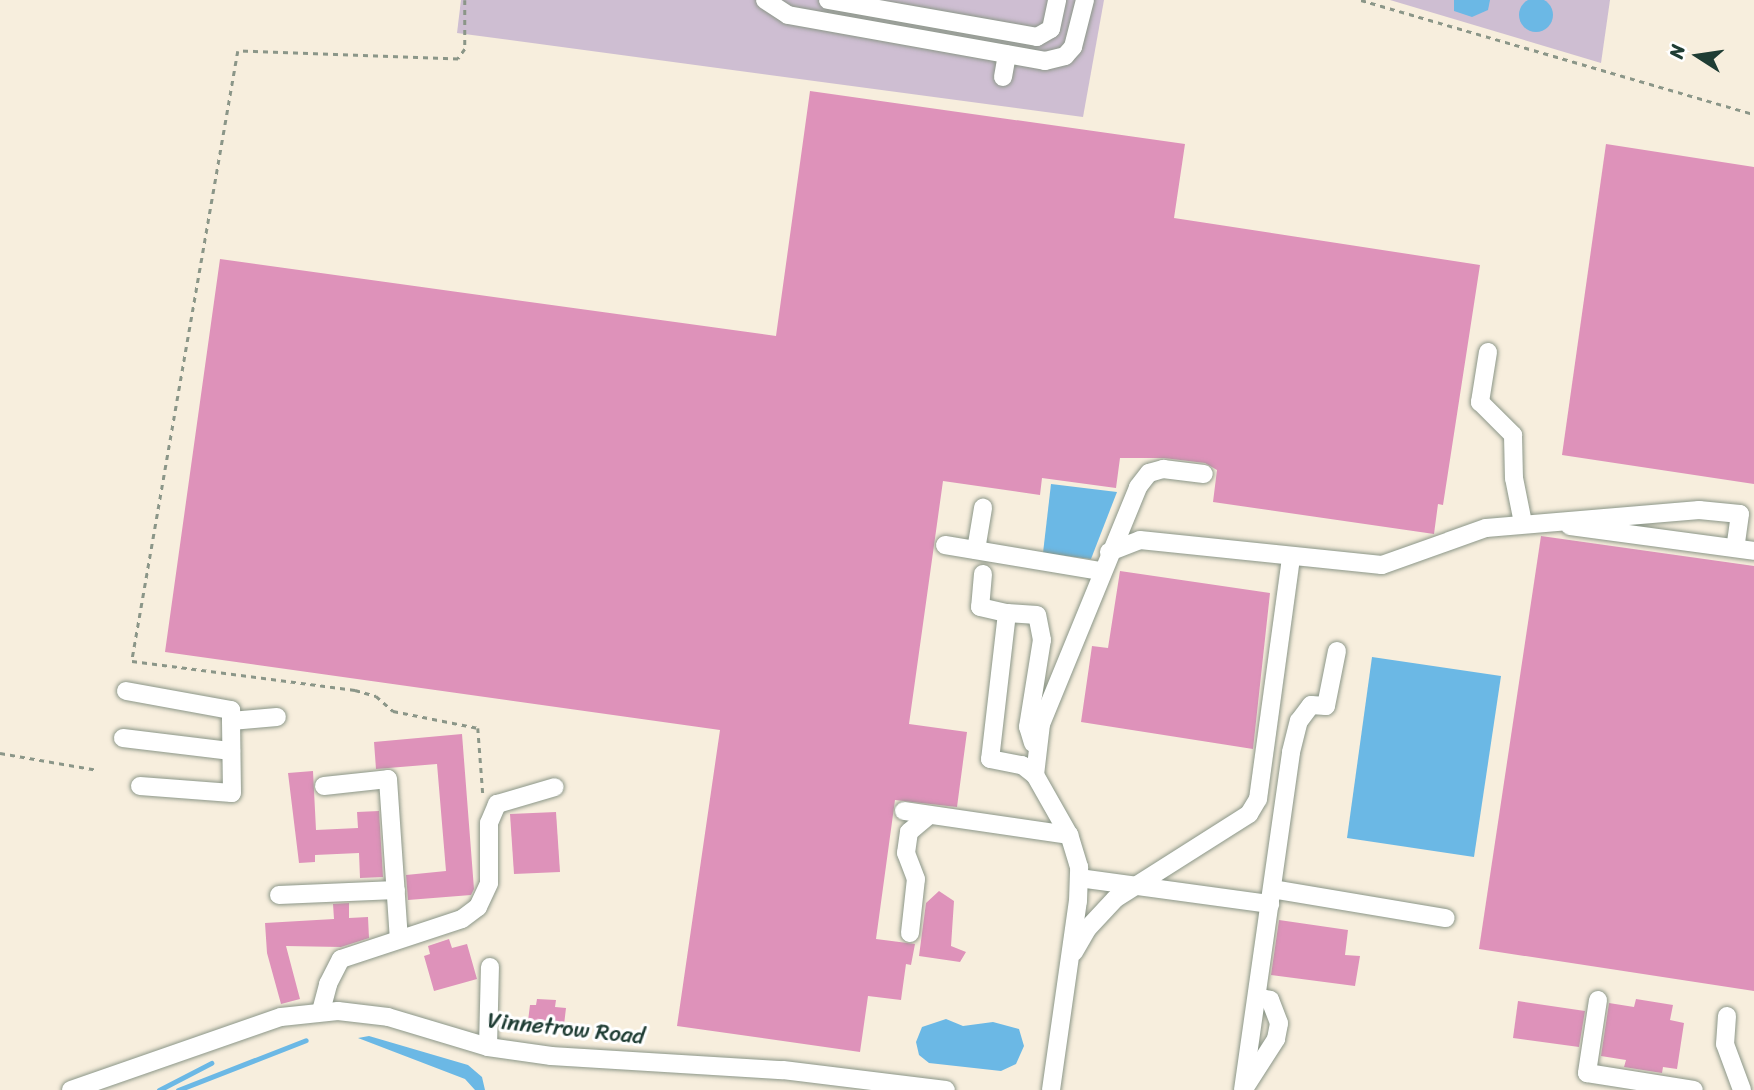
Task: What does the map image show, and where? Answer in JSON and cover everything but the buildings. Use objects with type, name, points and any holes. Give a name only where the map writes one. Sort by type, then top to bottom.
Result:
[{"type":"street","points":[[765,0],[788,15],[1045,61],[1065,56],[1077,41],[1085,0]]},
{"type":"street","points":[[828,0],[897,14],[1041,36],[1051,29],[1057,0]]},
{"type":"street","points":[[894,34],[897,14]]},
{"type":"street","points":[[972,48],[975,27]]},
{"type":"street","points":[[1003,77],[1007,54]]},
{"type":"street","points":[[1488,352],[1480,401],[1513,435],[1514,478],[1529,522]]},
{"type":"street","points":[[1035,775],[1035,752],[1041,724],[1101,570],[1149,473],[1163,469],[1204,474]]},
{"type":"street","points":[[976,550],[982,508]]},
{"type":"street","points":[[1109,552],[1140,540],[1291,558],[1382,565],[1486,527],[1699,509],[1741,513],[1735,548]]},
{"type":"street","points":[[1529,522],[1754,551]]},
{"type":"street","points":[[945,545],[1101,570]]},
{"type":"street","points":[[1070,960],[1088,928],[1135,887],[1249,814],[1258,799],[1291,558]]},
{"type":"street","points":[[983,574],[980,607],[1007,613],[1037,615],[1042,640],[1028,727],[1035,752]]},
{"type":"street","points":[[1007,613],[990,759],[1022,765],[1035,775],[1069,835],[1079,878],[1051,1090]]},
{"type":"street","points":[[1244,1089],[1299,721],[1311,705],[1326,706],[1337,651]]},
{"type":"street","points":[[126,691],[231,710],[232,793],[139,786]]},
{"type":"street","points":[[230,722],[277,718]]},
{"type":"street","points":[[123,738],[231,751]]},
{"type":"street","points":[[324,786],[388,779],[399,939]]},
{"type":"street","points":[[321,1011],[328,984],[341,959],[462,919],[478,907],[489,883],[489,822],[497,804],[555,787]]},
{"type":"street","points":[[904,811],[1069,835]]},
{"type":"street","points":[[910,933],[916,879],[906,853],[909,832],[929,815]]},
{"type":"street","points":[[1079,878],[1135,887],[1271,897],[1446,918]]},
{"type":"street","points":[[279,895],[396,890]]},
{"type":"street","points":[[488,1047],[491,967]]},
{"type":"street","points":[[1244,1089],[1276,1039],[1279,1023],[1270,1000],[1256,997]]},
{"type":"street","points":[[1598,1000],[1587,1073],[1694,1090]]},
{"type":"street","name":"Vinnetrow Road","points":[[71,1090],[281,1017],[321,1011],[388,1017],[488,1047],[551,1056],[783,1070],[946,1090]]},
{"type":"street","points":[[1727,1016],[1725,1044],[1742,1090]]},
{"type":"path","points":[[465,0],[465,49],[458,59],[238,51],[132,661],[355,690],[376,696],[393,711],[478,728],[484,806]]},
{"type":"path","points":[[1361,0],[1754,114]]},
{"type":"path","points":[[0,752],[97,770]]},
{"type":"shaded area","points":[[461,0],[1104,0],[1083,117],[457,33]]},
{"type":"shaded area","points":[[1390,0],[1610,0],[1601,63]]},
{"type":"water","points":[[1536,-2],[1548,3],[1553,15],[1548,27],[1536,32],[1524,27],[1519,15],[1524,3]]},
{"type":"water","points":[[1454,0],[1490,0],[1488,10],[1472,17],[1454,11]]},
{"type":"water","points":[[1051,484],[1117,492],[1091,559],[1043,553]]},
{"type":"water","points":[[1372,657],[1501,676],[1474,857],[1347,838]]},
{"type":"water","points":[[946,1019],[963,1026],[993,1022],[1019,1029],[1024,1046],[1016,1064],[1001,1071],[929,1063],[919,1055],[916,1042],[922,1027]]},
{"type":"water","points":[[369,1036],[468,1065],[482,1077],[485,1090],[475,1090],[465,1079],[358,1038]]},
{"type":"waterway","points":[[178,1090],[306,1040]]},
{"type":"waterway","points":[[159,1090],[211,1063]]}]
